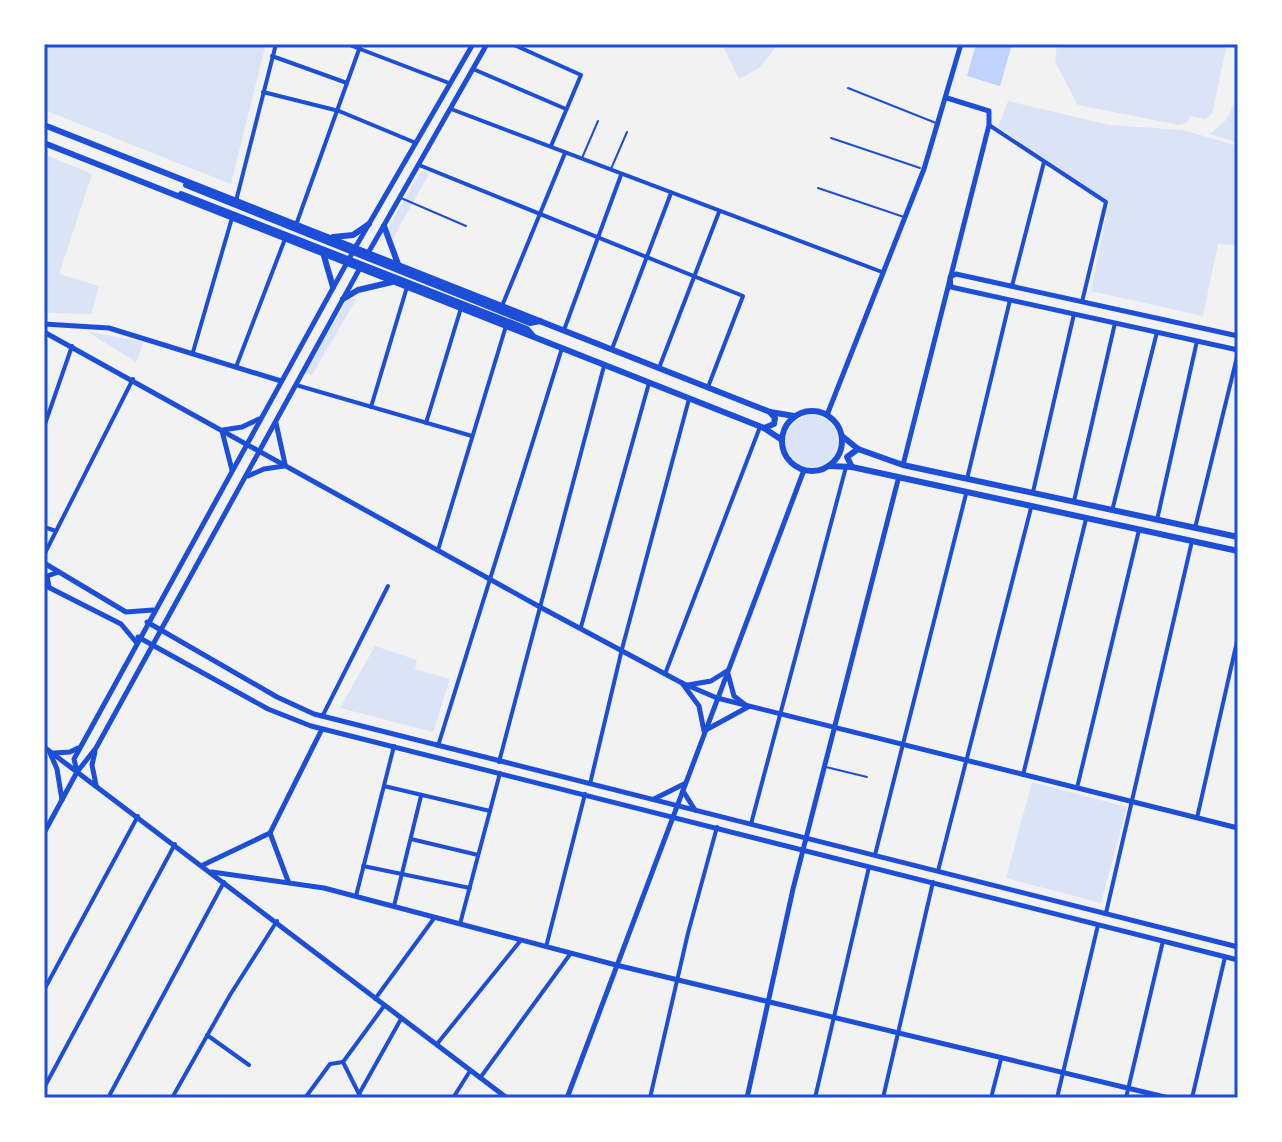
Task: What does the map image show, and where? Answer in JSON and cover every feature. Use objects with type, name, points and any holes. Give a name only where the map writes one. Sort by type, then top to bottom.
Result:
[{"type":"main road","points":[[77,772],[74,759],[137,639],[346,263],[473,44]]},
{"type":"main road","points":[[44,833],[77,772],[96,748],[368,253],[487,44]]},
{"type":"main road","points":[[827,415],[940,125],[961,44]]},
{"type":"main road","points":[[903,465],[989,125],[989,111],[947,98]]},
{"type":"main road","points":[[44,125],[770,412],[794,416],[811,411],[827,415],[837,424],[842,436],[858,449],[903,465],[1238,537]]},
{"type":"main road","points":[[44,143],[690,399],[762,428],[782,440]]},
{"type":"main road","points":[[171,175],[194,189],[530,323],[540,321]]},
{"type":"main road","points":[[166,192],[191,196],[527,329],[534,337]]},
{"type":"main road","points":[[380,205],[392,212]]},
{"type":"main road","points":[[328,237],[350,236],[369,224]]},
{"type":"main road","points":[[384,226],[393,257],[401,266]]},
{"type":"main road","points":[[322,253],[331,269],[333,287]]},
{"type":"main road","points":[[950,277],[956,274],[1238,336]]},
{"type":"main road","points":[[950,277],[951,287],[1238,351]]},
{"type":"main road","points":[[343,299],[358,290],[393,281]]},
{"type":"main road","points":[[44,324],[109,328],[281,381]]},
{"type":"main road","points":[[44,332],[540,607],[682,683],[717,698],[1238,828]]},
{"type":"main road","points":[[762,428],[775,421],[770,412]]},
{"type":"main road","points":[[794,416],[784,428],[782,440],[788,459],[804,470],[849,467],[1238,551]]},
{"type":"main road","points":[[222,430],[242,427],[260,419]]},
{"type":"main road","points":[[276,421],[285,465]]},
{"type":"main road","points":[[222,430],[232,470]]},
{"type":"main road","points":[[829,466],[840,453],[842,436]]},
{"type":"main road","points":[[849,467],[847,457],[858,449]]},
{"type":"main road","points":[[244,479],[267,468],[285,465]]},
{"type":"main road","points":[[567,1098],[804,470]]},
{"type":"main road","points":[[747,1098],[803,849],[898,480]]},
{"type":"main road","points":[[44,563],[126,612],[154,610]]},
{"type":"main road","points":[[51,589],[46,583],[47,576],[55,571],[60,573]]},
{"type":"main road","points":[[44,585],[121,624],[137,639],[268,709],[322,729],[1238,960]]},
{"type":"main road","points":[[121,624],[129,620],[126,612]]},
{"type":"main road","points":[[147,622],[285,701],[323,715],[1238,947]]},
{"type":"main road","points":[[682,683],[711,681],[728,670]]},
{"type":"main road","points":[[728,670],[734,696],[748,707]]},
{"type":"main road","points":[[682,683],[699,706],[704,731]]},
{"type":"main road","points":[[704,731],[748,707]]},
{"type":"main road","points":[[203,865],[270,833],[322,729],[323,715]]},
{"type":"main road","points":[[47,750],[70,752],[84,741]]},
{"type":"main road","points":[[96,748],[92,765],[96,786]]},
{"type":"main road","points":[[47,750],[225,881],[507,1098]]},
{"type":"main road","points":[[47,750],[57,769],[62,800]]},
{"type":"main road","points":[[651,799],[663,797],[684,786]]},
{"type":"main road","points":[[684,786],[695,811]]},
{"type":"main road","points":[[270,833],[288,881]]},
{"type":"main road","points":[[212,872],[288,881],[356,896],[616,965],[1169,1098]]},
{"type":"main road","points":[[1098,924],[1105,915]]},
{"type":"street","points":[[236,201],[276,44]]},
{"type":"street","points":[[347,44],[361,46],[450,84]]},
{"type":"street","points":[[512,44],[581,75],[551,147]]},
{"type":"street","points":[[296,225],[361,46]]},
{"type":"street","points":[[272,56],[347,83]]},
{"type":"street","points":[[473,69],[566,109]]},
{"type":"street","points":[[263,92],[339,111],[416,144]]},
{"type":"street","points":[[451,109],[882,272]]},
{"type":"street","points":[[989,125],[1106,202],[1082,302]]},
{"type":"street","points":[[502,306],[566,153]]},
{"type":"street","points":[[1012,286],[1044,162]]},
{"type":"street","points":[[419,165],[743,296],[708,387]]},
{"type":"street","points":[[564,330],[622,174]]},
{"type":"street","points":[[612,349],[671,193]]},
{"type":"street","points":[[659,368],[719,212]]},
{"type":"street","points":[[193,352],[232,218]]},
{"type":"street","points":[[236,367],[285,239]]},
{"type":"street","points":[[371,407],[407,287]]},
{"type":"street","points":[[967,479],[1010,300]]},
{"type":"street","points":[[426,423],[461,308]]},
{"type":"street","points":[[1032,494],[1074,314]]},
{"type":"street","points":[[1073,503],[1115,323]]},
{"type":"street","points":[[438,550],[506,326]]},
{"type":"street","points":[[1112,511],[1157,332]]},
{"type":"street","points":[[1157,520],[1197,341]]},
{"type":"street","points":[[44,427],[72,346]]},
{"type":"street","points":[[438,746],[562,348]]},
{"type":"street","points":[[1195,528],[1238,351]]},
{"type":"street","points":[[499,762],[604,365]]},
{"type":"street","points":[[44,555],[133,379]]},
{"type":"street","points":[[581,627],[649,383]]},
{"type":"street","points":[[296,385],[472,436]]},
{"type":"street","points":[[590,784],[622,649],[690,399]]},
{"type":"street","points":[[665,674],[762,428]]},
{"type":"street","points":[[751,825],[849,467]]},
{"type":"street","points":[[875,855],[966,494]]},
{"type":"street","points":[[938,871],[1031,508]]},
{"type":"street","points":[[1023,775],[1086,519]]},
{"type":"street","points":[[44,527],[56,531]]},
{"type":"street","points":[[1077,788],[1139,530]]},
{"type":"street","points":[[1105,915],[1192,541]]},
{"type":"street","points":[[323,715],[388,586]]},
{"type":"street","points":[[1197,818],[1238,637]]},
{"type":"street","points":[[356,896],[394,746]]},
{"type":"street","points":[[460,924],[500,773]]},
{"type":"street","points":[[384,786],[490,811]]},
{"type":"street","points":[[546,947],[585,794]]},
{"type":"street","points":[[394,906],[421,796]]},
{"type":"street","points":[[44,990],[138,816]]},
{"type":"street","points":[[650,1098],[717,827]]},
{"type":"street","points":[[411,839],[478,855]]},
{"type":"street","points":[[44,1088],[175,844]]},
{"type":"street","points":[[815,1098],[869,865]]},
{"type":"street","points":[[363,866],[470,888]]},
{"type":"street","points":[[108,1098],[225,881]]},
{"type":"street","points":[[883,1098],[933,882]]},
{"type":"street","points":[[375,999],[436,917]]},
{"type":"street","points":[[172,1098],[277,921]]},
{"type":"street","points":[[1057,1098],[1098,924]]},
{"type":"street","points":[[436,1046],[521,940]]},
{"type":"street","points":[[1126,1098],[1163,941]]},
{"type":"street","points":[[480,1078],[571,953]]},
{"type":"street","points":[[1192,1098],[1225,957]]},
{"type":"street","points":[[305,1098],[330,1064],[343,1062],[384,1006]]},
{"type":"street","points":[[360,1096],[401,1019]]},
{"type":"street","points":[[207,1035],[249,1065]]},
{"type":"street","points":[[991,1098],[1001,1059]]},
{"type":"street","points":[[343,1062],[360,1096]]},
{"type":"street","points":[[453,1098],[470,1071]]},
{"type":"lane","points":[[848,88],[940,125]]},
{"type":"lane","points":[[581,159],[598,121]]},
{"type":"lane","points":[[611,170],[627,132]]},
{"type":"lane","points":[[831,138],[924,169]]},
{"type":"lane","points":[[818,188],[904,217]]},
{"type":"lane","points":[[400,198],[466,226]]},
{"type":"lane","points":[[825,767],[867,777]]},
{"type":"shaded area","points":[[44,44],[266,44],[231,184],[44,110]]},
{"type":"shaded area","points":[[722,44],[778,44],[759,68],[739,79]]},
{"type":"shaded area","points":[[1057,44],[1227,44],[1212,114],[1205,119],[1190,116],[1187,123],[1179,125],[1078,105],[1055,62]]},
{"type":"shaded area","points":[[1238,95],[1238,143],[1210,134],[1226,120]]},
{"type":"shaded area","points":[[1008,101],[1110,125],[1183,130],[1238,146],[1238,245],[1218,244],[1203,316],[1091,291],[1109,202],[998,127]]},
{"type":"shaded area","points":[[44,154],[92,174],[59,274],[99,286],[91,314],[49,313],[44,305]]},
{"type":"shaded area","points":[[421,171],[429,174],[392,240],[388,228]]},
{"type":"shaded area","points":[[348,298],[356,300],[312,375],[305,373]]},
{"type":"shaded area","points":[[86,331],[144,342],[136,362]]},
{"type":"shaded area","points":[[812,415],[831,422],[838,441],[831,460],[812,467],[793,460],[786,441],[793,422]]},
{"type":"shaded area","points":[[375,646],[417,660],[415,669],[450,679],[433,732],[340,708]]},
{"type":"shaded area","points":[[1032,782],[1127,807],[1101,903],[1006,878]]},
{"type":"water","points":[[976,44],[1012,44],[1000,86],[967,76]]}]
